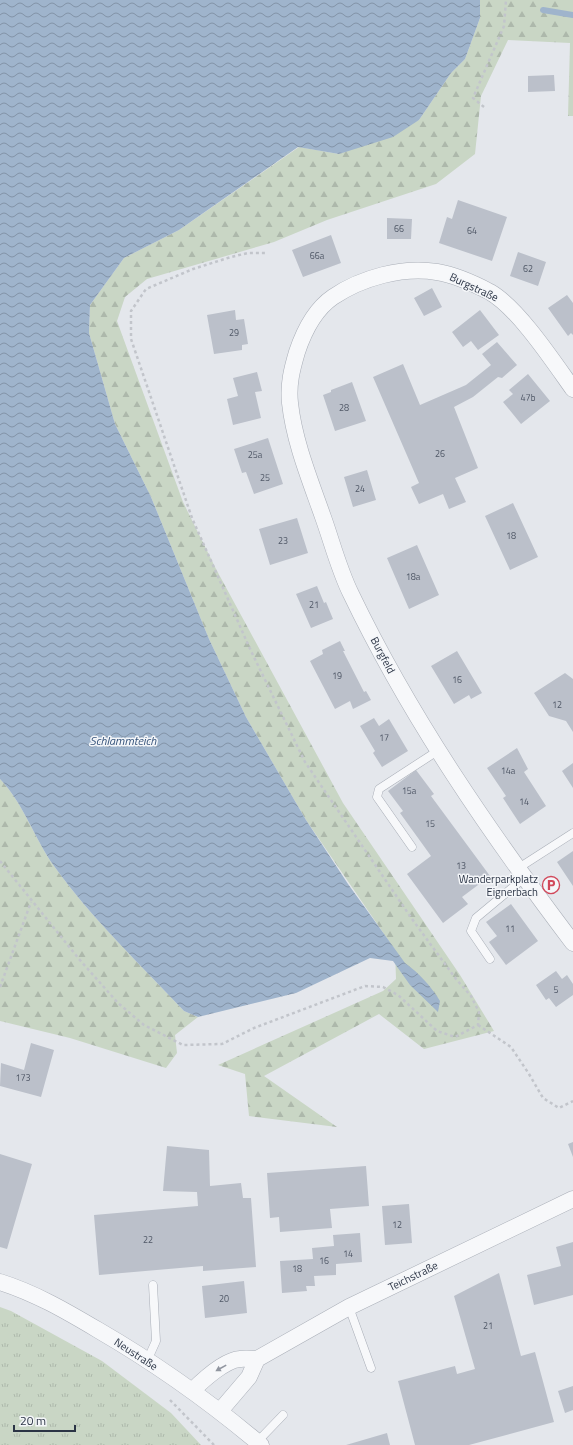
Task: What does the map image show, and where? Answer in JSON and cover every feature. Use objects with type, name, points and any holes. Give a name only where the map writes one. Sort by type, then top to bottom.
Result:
[{"type":"street","name":"Burgstraße","points":[[304,330],[317,312],[332,297],[355,285],[379,276],[407,271],[434,271],[454,276],[506,302],[551,358],[573,389]]},
{"type":"street","name":"Burgfeld","points":[[304,330],[290,375],[290,402],[294,427],[312,488],[350,592],[402,690],[439,750],[521,873],[573,943]]},
{"type":"street","name":"Teichstraße","points":[[192,1391],[216,1370],[239,1359],[257,1359],[349,1307],[573,1199]]},
{"type":"street","name":"Neustraße","points":[[0,1282],[52,1303],[127,1347],[220,1411],[259,1443]]},
{"type":"street","points":[[220,1411],[249,1377],[257,1359]]},
{"type":"lane","points":[[412,847],[377,797],[379,789],[439,750]]},
{"type":"lane","points":[[490,959],[470,931],[472,923],[521,873],[573,833]]},
{"type":"lane","points":[[147,1360],[156,1341],[153,1285]]},
{"type":"lane","points":[[349,1307],[370,1368]]},
{"type":"lane","points":[[259,1443],[283,1415]]},
{"type":"path","points":[[484,106],[473,98],[504,26],[506,0]]},
{"type":"path","points":[[266,253],[248,253],[231,257],[193,269],[146,288],[131,311],[131,339],[192,518],[251,652],[305,762],[412,919],[456,979],[471,996],[479,1012],[478,1025]]},
{"type":"path","points":[[0,860],[31,902],[118,1003],[144,1025],[183,1045],[222,1044],[254,1028],[365,986],[383,987],[398,995],[437,1032],[455,1037],[478,1025]]},
{"type":"path","points":[[0,987],[31,902]]},
{"type":"path","points":[[478,1025],[511,1047],[543,1098],[559,1108],[573,1101]]},
{"type":"path","points":[[170,1400],[214,1445]]},
{"type":"green space","points":[[480,0],[573,0],[573,116],[568,116],[570,43],[508,40],[481,96],[475,154],[436,184],[327,220],[274,242],[147,279],[125,297],[117,321],[183,502],[216,569],[343,803],[460,975],[494,1031],[424,1049],[379,1014],[264,1076],[337,1127],[249,1116],[245,1074],[218,1065],[383,991],[396,979],[395,950],[306,820],[246,717],[209,639],[151,497],[115,424],[89,333],[90,305],[124,258],[179,230],[299,147],[339,154],[419,120],[451,73],[465,59],[480,18]]},
{"type":"green space","points":[[0,779],[16,799],[40,844],[69,886],[117,941],[184,1011],[198,1017],[175,1035],[177,1053],[166,1068],[70,1038],[0,1021]]},
{"type":"green space","points":[[0,1307],[11,1311],[102,1361],[171,1413],[201,1445],[0,1445]]},
{"type":"water","name":"Schlammteich","points":[[0,0],[480,0],[480,18],[465,59],[451,73],[419,120],[393,137],[339,154],[298,147],[179,230],[124,258],[90,305],[89,333],[115,424],[151,497],[209,639],[246,717],[306,820],[348,884],[405,963],[433,990],[440,1001],[438,1012],[410,985],[393,961],[370,958],[296,993],[198,1017],[184,1011],[100,923],[69,886],[40,844],[16,799],[0,779]]},
{"type":"building","points":[[554,75],[555,91],[528,92],[528,76]]},
{"type":"building","points":[[458,200],[507,217],[492,261],[439,243],[447,217],[452,219]]},
{"type":"building","points":[[387,218],[412,219],[411,239],[387,239]]},
{"type":"building","points":[[331,235],[341,263],[303,277],[292,250]]},
{"type":"building","points":[[518,252],[546,262],[538,286],[510,276]]},
{"type":"building","points":[[432,288],[442,307],[424,316],[414,298]]},
{"type":"building","points":[[567,295],[573,303],[573,335],[571,333],[568,336],[548,308]]},
{"type":"building","points":[[235,310],[236,320],[244,319],[248,344],[242,345],[242,350],[214,354],[207,315]]},
{"type":"building","points":[[480,310],[499,335],[478,350],[471,341],[463,347],[452,332]]},
{"type":"building","points":[[497,342],[517,365],[502,378],[498,377],[473,397],[454,407],[478,468],[455,478],[466,502],[449,509],[443,494],[419,504],[411,487],[419,483],[373,377],[403,364],[420,405],[466,385],[491,365],[482,354]]},
{"type":"building","points":[[257,372],[262,391],[255,392],[261,418],[233,425],[227,399],[238,396],[233,378]]},
{"type":"building","points":[[528,374],[550,401],[521,424],[503,402],[513,394],[509,390]]},
{"type":"building","points":[[352,382],[366,421],[335,431],[323,395],[331,392],[331,390]]},
{"type":"building","points":[[268,438],[283,484],[254,494],[246,472],[242,473],[234,449]]},
{"type":"building","points":[[367,470],[376,500],[353,507],[344,477]]},
{"type":"building","points":[[513,503],[538,557],[510,570],[485,516]]},
{"type":"building","points":[[297,518],[308,553],[270,565],[259,529]]},
{"type":"building","points":[[417,545],[439,595],[409,609],[387,558]]},
{"type":"building","points":[[317,586],[333,619],[311,628],[296,594]]},
{"type":"building","points":[[340,641],[345,651],[343,651],[364,692],[366,691],[371,700],[353,709],[350,701],[335,709],[310,661],[323,654],[322,650]]},
{"type":"building","points":[[457,651],[482,693],[471,699],[469,695],[454,704],[431,666]]},
{"type":"building","points":[[565,673],[573,679],[573,732],[566,721],[549,716],[534,693]]},
{"type":"building","points":[[374,718],[379,726],[389,719],[408,751],[382,767],[373,753],[375,751],[360,726]]},
{"type":"building","points":[[517,748],[528,769],[524,772],[546,806],[520,824],[503,798],[506,796],[487,768]]},
{"type":"building","points":[[573,763],[573,788],[562,771]]},
{"type":"building","points":[[416,770],[434,794],[431,796],[490,876],[462,897],[468,904],[443,923],[407,874],[431,856],[400,813],[403,811],[388,791]]},
{"type":"building","points":[[573,851],[573,886],[557,862]]},
{"type":"building","points":[[511,904],[538,941],[506,965],[489,942],[497,936],[486,922]]},
{"type":"building","points":[[556,971],[562,979],[567,975],[573,984],[573,995],[556,1007],[549,998],[546,1000],[536,985]]},
{"type":"building","points":[[31,1043],[54,1050],[41,1097],[0,1086],[1,1063],[24,1070]]},
{"type":"building","points":[[573,1142],[573,1157],[568,1144]]},
{"type":"building","points":[[167,1146],[209,1150],[210,1186],[241,1183],[243,1198],[251,1198],[256,1267],[203,1271],[203,1266],[99,1275],[94,1215],[198,1206],[197,1192],[163,1191]]},
{"type":"building","points":[[0,1154],[32,1164],[7,1249],[0,1247]]},
{"type":"building","points":[[366,1166],[369,1206],[330,1209],[332,1228],[280,1232],[279,1217],[270,1218],[267,1173]]},
{"type":"building","points":[[409,1204],[412,1243],[385,1245],[382,1206]]},
{"type":"building","points":[[360,1233],[362,1262],[336,1264],[336,1275],[314,1276],[315,1286],[306,1286],[307,1291],[282,1293],[280,1261],[313,1259],[312,1248],[334,1246],[333,1235]]},
{"type":"building","points":[[573,1242],[573,1295],[534,1305],[527,1275],[561,1266],[556,1247]]},
{"type":"building","points":[[499,1273],[521,1356],[535,1352],[554,1422],[469,1445],[415,1445],[398,1381],[455,1366],[457,1374],[475,1369],[454,1296]]},
{"type":"building","points":[[244,1281],[247,1313],[205,1318],[202,1286]]},
{"type":"building","points":[[573,1386],[573,1410],[565,1413],[558,1391]]},
{"type":"building","points":[[387,1433],[390,1445],[346,1445]]},
{"type":"waterway","points":[[543,10],[573,15]]},
{"type":"place","name":"Wanderparkplatz Eignerbach","points":[[551,885]]}]
